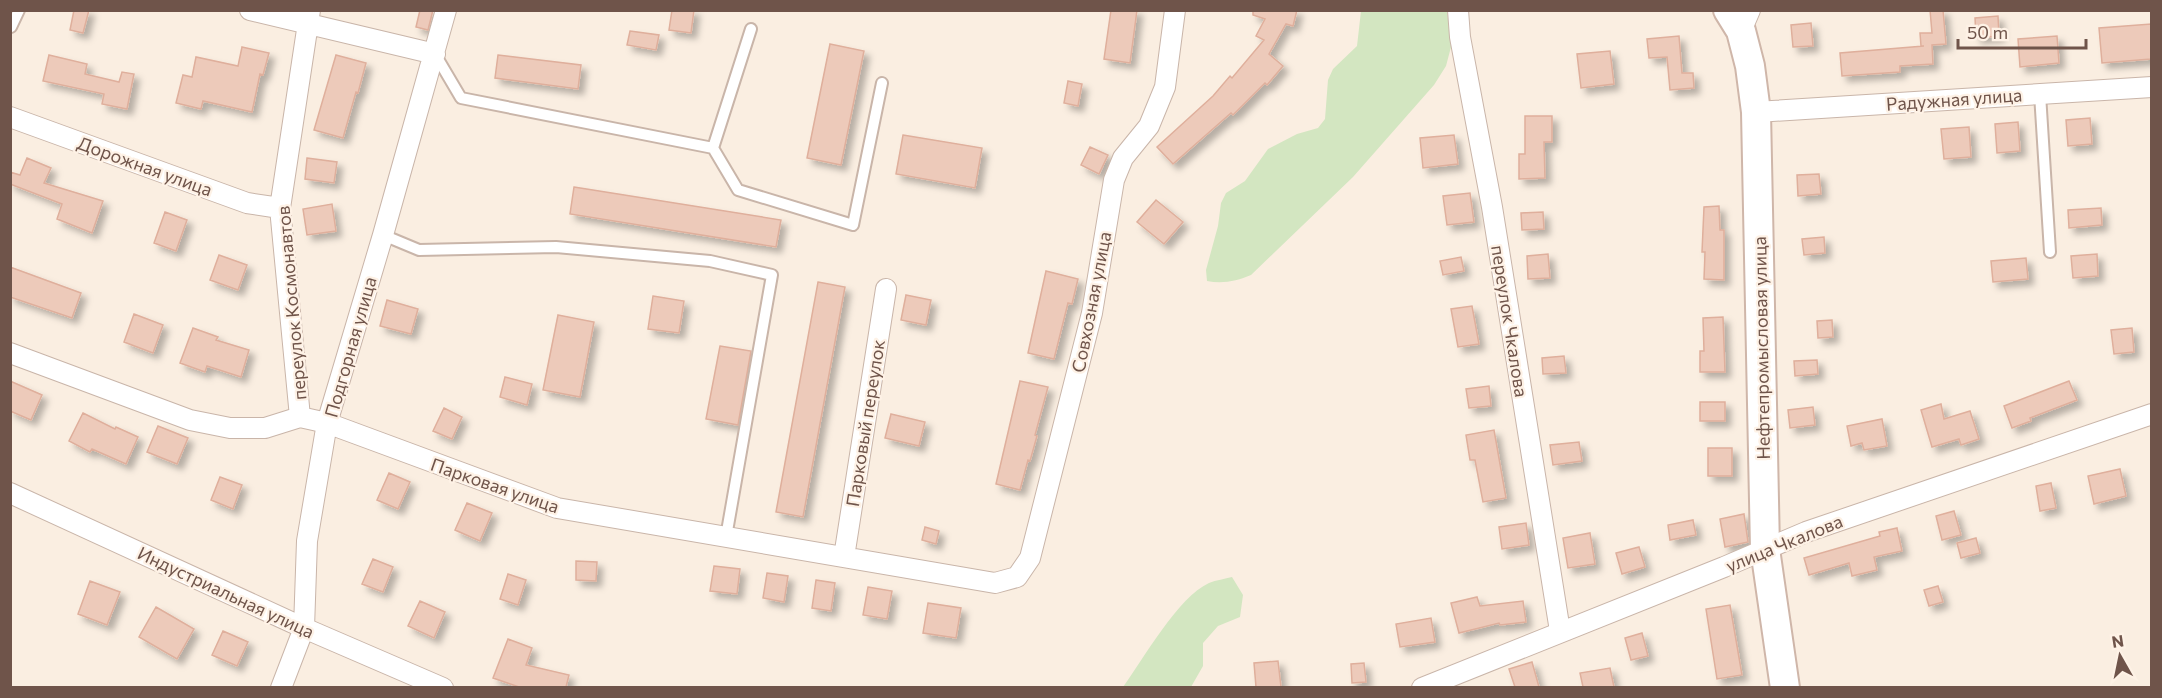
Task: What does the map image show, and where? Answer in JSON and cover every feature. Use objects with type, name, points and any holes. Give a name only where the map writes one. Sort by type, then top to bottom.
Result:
[{"type":"main road","name":"Нефтепромысловая улица","points":[[1740,17],[1756,112],[1765,549],[1785,687]]},
{"type":"street","points":[[250,10],[309,17],[435,54]]},
{"type":"street","name":"Подгорная улица","points":[[281,687],[304,628],[307,541],[327,423],[446,10]]},
{"type":"street","name":"Совхозная улица","points":[[995,584],[1017,577],[1030,558],[1092,313],[1114,180],[1123,158],[1149,126],[1165,87],[1175,10]]},
{"type":"street","name":"переулок Чкалова","points":[[1458,10],[1460,37],[1492,207],[1560,632]]},
{"type":"street","name":"переулок Космонавтов","points":[[300,417],[280,208],[309,17]]},
{"type":"street","name":"Радужная улица","points":[[1756,112],[2151,87]]},
{"type":"street","name":"Дорожная улица","points":[[10,117],[247,203],[280,208]]},
{"type":"street","name":"Парковый переулок","points":[[844,557],[886,289]]},
{"type":"street","name":"Парковая улица","points":[[10,352],[190,420],[230,428],[265,428],[300,417],[327,423],[557,508],[995,584]]},
{"type":"street","name":"улица Чкалова","points":[[1422,687],[1806,532],[2151,414]]},
{"type":"street","name":"Индустриальная улица","points":[[10,493],[304,628],[443,687]]},
{"type":"lane","points":[[11,27],[20,10]]},
{"type":"lane","points":[[713,148],[751,29]]},
{"type":"lane","points":[[435,54],[461,98],[713,148],[738,190],[853,225],[882,83]]},
{"type":"lane","points":[[2040,94],[2050,252]]},
{"type":"lane","points":[[383,235],[419,250],[556,247],[710,261],[772,275],[726,537]]},
{"type":"green space","points":[[1361,11],[1447,11],[1451,47],[1446,66],[1434,85],[1353,177],[1251,275],[1230,281],[1207,281],[1206,270],[1218,226],[1221,203],[1226,193],[1245,181],[1268,149],[1297,134],[1318,128],[1325,119],[1328,80],[1333,69],[1357,46]]},
{"type":"green space","points":[[1232,577],[1243,595],[1240,617],[1218,626],[1203,643],[1203,666],[1191,687],[1123,687],[1162,629],[1185,601],[1209,583]]},
{"type":"building","points":[[74,10],[89,10],[83,33],[70,30]]},
{"type":"building","points":[[420,10],[433,10],[428,30],[416,27]]},
{"type":"building","points":[[672,10],[694,10],[691,33],[669,30]]},
{"type":"building","points":[[1111,10],[1137,10],[1130,63],[1104,59]]},
{"type":"building","points":[[1253,10],[1297,10],[1293,26],[1286,24],[1269,54],[1283,66],[1267,85],[1265,83],[1233,115],[1231,113],[1173,164],[1157,147],[1213,96],[1230,76],[1232,78],[1264,40],[1256,36],[1265,19],[1253,15]]},
{"type":"building","points":[[1930,10],[1943,10],[1946,44],[1932,45],[1933,64],[1900,66],[1900,72],[1842,76],[1840,53],[1924,46],[1921,46],[1920,33],[1932,33]]},
{"type":"building","points":[[1998,16],[1999,36],[1976,38],[1975,18]]},
{"type":"building","points":[[1811,23],[1813,46],[1793,47],[1791,25]]},
{"type":"building","points":[[2151,24],[2151,59],[2102,63],[2099,28]]},
{"type":"building","points":[[630,31],[659,35],[656,50],[627,45]]},
{"type":"building","points":[[1679,36],[1682,73],[1693,73],[1694,88],[1670,90],[1667,57],[1649,58],[1647,39]]},
{"type":"building","points":[[2057,36],[2059,63],[2020,67],[2018,39]]},
{"type":"building","points":[[830,44],[864,51],[841,165],[807,158]]},
{"type":"building","points":[[242,47],[269,53],[263,75],[260,74],[252,112],[203,101],[201,109],[176,103],[183,75],[192,77],[196,57],[238,66]]},
{"type":"building","points":[[1610,51],[1614,84],[1581,88],[1577,54]]},
{"type":"building","points":[[49,55],[87,64],[85,74],[119,82],[122,72],[134,74],[127,109],[102,104],[104,94],[43,81]]},
{"type":"building","points":[[336,55],[366,63],[343,138],[314,130]]},
{"type":"building","points":[[498,55],[581,65],[578,89],[495,78]]},
{"type":"building","points":[[1068,81],[1082,84],[1078,106],[1064,103]]},
{"type":"building","points":[[1525,116],[1552,116],[1552,142],[1544,142],[1545,178],[1519,179],[1519,154],[1525,154]]},
{"type":"building","points":[[2090,118],[2092,144],[2068,146],[2066,120]]},
{"type":"building","points":[[2018,122],[2020,151],[1997,153],[1995,124]]},
{"type":"building","points":[[1969,127],[1971,157],[1944,159],[1941,129]]},
{"type":"building","points":[[903,135],[982,148],[975,188],[896,174]]},
{"type":"building","points":[[1454,135],[1458,164],[1423,168],[1420,138]]},
{"type":"building","points":[[1090,147],[1108,155],[1099,174],[1081,165]]},
{"type":"building","points":[[27,158],[51,168],[44,183],[103,201],[92,233],[57,219],[62,204],[10,184],[10,172],[20,175]]},
{"type":"building","points":[[307,158],[337,162],[334,183],[305,179]]},
{"type":"building","points":[[1819,174],[1821,194],[1798,196],[1797,175]]},
{"type":"building","points":[[574,187],[781,220],[776,247],[570,214]]},
{"type":"building","points":[[1470,193],[1474,222],[1447,225],[1443,196]]},
{"type":"building","points":[[1156,200],[1183,222],[1164,244],[1137,222]]},
{"type":"building","points":[[332,204],[336,231],[307,235],[303,209]]},
{"type":"building","points":[[1719,206],[1720,230],[1724,230],[1724,280],[1704,279],[1705,252],[1702,252],[1704,207]]},
{"type":"building","points":[[2101,208],[2102,225],[2069,228],[2068,210]]},
{"type":"building","points":[[165,212],[187,220],[176,251],[154,243]]},
{"type":"building","points":[[1543,212],[1544,229],[1522,230],[1521,213]]},
{"type":"building","points":[[1824,237],[1825,253],[1804,255],[1802,239]]},
{"type":"building","points":[[1548,254],[1550,278],[1528,279],[1527,256]]},
{"type":"building","points":[[2097,254],[2098,276],[2073,278],[2071,256]]},
{"type":"building","points":[[219,255],[247,265],[238,290],[210,280]]},
{"type":"building","points":[[1461,257],[1464,271],[1443,275],[1440,261]]},
{"type":"building","points":[[2026,258],[2028,279],[1993,282],[1991,261]]},
{"type":"building","points":[[10,267],[81,293],[72,318],[10,297]]},
{"type":"building","points":[[1046,271],[1078,279],[1072,304],[1068,303],[1054,359],[1028,353]]},
{"type":"building","points":[[818,282],[845,287],[803,517],[776,512]]},
{"type":"building","points":[[906,295],[931,300],[926,325],[901,320]]},
{"type":"building","points":[[653,296],[684,301],[679,333],[648,329]]},
{"type":"building","points":[[387,300],[418,309],[411,334],[380,326]]},
{"type":"building","points":[[1472,306],[1479,344],[1458,347],[1451,309]]},
{"type":"building","points":[[134,314],[163,325],[153,353],[124,342]]},
{"type":"building","points":[[558,315],[594,322],[580,397],[543,390]]},
{"type":"building","points":[[1723,317],[1725,372],[1700,372],[1700,351],[1704,351],[1703,318]]},
{"type":"building","points":[[1832,320],[1833,337],[1818,338],[1817,321]]},
{"type":"building","points":[[193,328],[218,337],[216,340],[249,350],[241,377],[207,366],[205,372],[180,363]]},
{"type":"building","points":[[2132,328],[2134,352],[2114,354],[2111,330]]},
{"type":"building","points":[[720,346],[751,351],[738,425],[706,419]]},
{"type":"building","points":[[1564,356],[1566,373],[1543,374],[1542,358]]},
{"type":"building","points":[[1817,360],[1818,374],[1795,376],[1794,361]]},
{"type":"building","points":[[505,377],[532,384],[527,405],[500,397]]},
{"type":"building","points":[[10,381],[42,395],[31,420],[10,411]]},
{"type":"building","points":[[1020,381],[1048,387],[1035,435],[1037,436],[1020,490],[996,484]]},
{"type":"building","points":[[2069,381],[2077,400],[2030,418],[2031,421],[2012,428],[2004,406]]},
{"type":"building","points":[[1489,386],[1491,406],[1469,408],[1466,389]]},
{"type":"building","points":[[1700,402],[1725,402],[1725,421],[1700,421]]},
{"type":"building","points":[[1941,404],[1944,419],[1970,411],[1979,439],[1961,445],[1959,439],[1932,447],[1921,410]]},
{"type":"building","points":[[1813,407],[1815,425],[1790,428],[1788,410]]},
{"type":"building","points":[[444,408],[462,417],[452,439],[433,431]]},
{"type":"building","points":[[83,413],[115,429],[116,427],[138,437],[126,464],[92,449],[90,452],[69,441]]},
{"type":"building","points":[[891,414],[925,422],[919,446],[885,438]]},
{"type":"building","points":[[1882,419],[1887,446],[1864,450],[1862,443],[1851,446],[1847,426]]},
{"type":"building","points":[[158,426],[188,438],[177,464],[147,452]]},
{"type":"building","points":[[1494,430],[1506,498],[1483,502],[1475,460],[1470,460],[1466,435]]},
{"type":"building","points":[[1579,442],[1582,461],[1553,465],[1550,445]]},
{"type":"building","points":[[1708,448],[1732,448],[1732,476],[1708,476]]},
{"type":"building","points":[[2120,469],[2126,496],[2094,504],[2088,476]]},
{"type":"building","points":[[389,473],[410,482],[398,509],[377,500]]},
{"type":"building","points":[[220,477],[242,485],[233,509],[211,500]]},
{"type":"building","points":[[2051,483],[2056,508],[2040,511],[2036,486]]},
{"type":"building","points":[[467,503],[492,513],[480,541],[455,530]]},
{"type":"building","points":[[1954,511],[1961,535],[1942,540],[1936,516]]},
{"type":"building","points":[[1744,514],[1748,542],[1725,547],[1720,519]]},
{"type":"building","points":[[1693,520],[1696,535],[1670,540],[1668,525]]},
{"type":"building","points":[[1526,523],[1529,545],[1502,549],[1499,527]]},
{"type":"building","points":[[925,527],[939,531],[936,544],[922,540]]},
{"type":"building","points":[[1897,528],[1902,551],[1874,557],[1877,570],[1852,576],[1849,563],[1809,575],[1804,558],[1880,536],[1879,532]]},
{"type":"building","points":[[1590,533],[1595,564],[1568,568],[1563,538]]},
{"type":"building","points":[[1976,538],[1980,553],[1961,558],[1957,543]]},
{"type":"building","points":[[1639,547],[1645,567],[1622,574],[1616,553]]},
{"type":"building","points":[[373,559],[393,567],[383,592],[362,584]]},
{"type":"building","points":[[576,561],[597,562],[596,581],[576,580]]},
{"type":"building","points":[[714,566],[740,569],[737,594],[710,591]]},
{"type":"building","points":[[767,573],[788,576],[784,602],[763,598]]},
{"type":"building","points":[[508,574],[526,580],[518,605],[500,599]]},
{"type":"building","points":[[816,580],[835,583],[831,611],[812,608]]},
{"type":"building","points":[[90,581],[120,592],[107,625],[78,614]]},
{"type":"building","points":[[1938,586],[1943,602],[1929,606],[1924,590]]},
{"type":"building","points":[[868,587],[892,591],[887,619],[863,615]]},
{"type":"building","points":[[1477,597],[1480,606],[1523,601],[1526,622],[1500,625],[1499,623],[1459,633],[1451,603]]},
{"type":"building","points":[[420,601],[445,612],[434,638],[408,626]]},
{"type":"building","points":[[928,603],[961,608],[956,638],[923,633]]},
{"type":"building","points":[[1730,605],[1742,675],[1717,679],[1706,609]]},
{"type":"building","points":[[156,607],[194,629],[177,659],[139,637]]},
{"type":"building","points":[[1431,618],[1435,642],[1400,647],[1396,624]]},
{"type":"building","points":[[223,631],[248,642],[237,666],[212,655]]},
{"type":"building","points":[[1642,633],[1648,656],[1631,660],[1625,638]]},
{"type":"building","points":[[508,639],[532,648],[526,665],[569,675],[566,687],[519,687],[493,678]]},
{"type":"building","points":[[1278,661],[1281,687],[1256,687],[1254,663]]},
{"type":"building","points":[[1532,662],[1539,687],[1515,687],[1509,669]]},
{"type":"building","points":[[1364,663],[1366,682],[1352,683],[1351,664]]},
{"type":"building","points":[[1610,668],[1614,687],[1583,687],[1580,673]]}]
